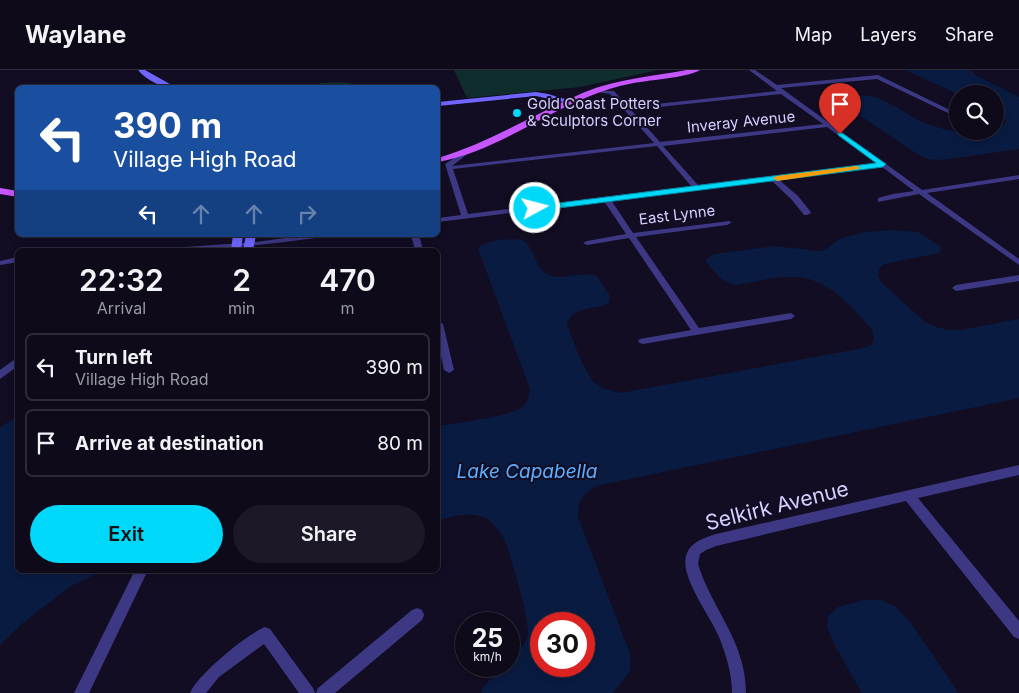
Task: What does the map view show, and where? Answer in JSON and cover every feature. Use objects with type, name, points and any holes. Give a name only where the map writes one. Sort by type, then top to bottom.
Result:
[{"type":"main road","points":[[141,70],[146,75],[168,85]]},
{"type":"main road","points":[[150,70],[177,85]]},
{"type":"main road","points":[[440,153],[485,138],[562,99],[600,85],[676,70]]},
{"type":"main road","points":[[440,160],[477,147],[595,91],[698,70]]},
{"type":"main road","points":[[440,104],[536,94],[571,102]]},
{"type":"main road","points":[[1,197],[15,195]]},
{"type":"main road","points":[[1,197],[15,199]]},
{"type":"street","points":[[752,70],[1019,263]]},
{"type":"street","points":[[775,87],[878,77],[949,112]]},
{"type":"street","points":[[612,89],[627,109],[698,188]]},
{"type":"street","points":[[627,109],[782,92]]},
{"type":"street","name":"Inveray Avenue","points":[[448,168],[828,125]]},
{"type":"street","points":[[465,217],[448,168],[449,162],[477,147]]},
{"type":"street","points":[[440,162],[448,168]]},
{"type":"street","points":[[440,220],[883,164]]},
{"type":"street","points":[[881,200],[893,196],[1019,177]]},
{"type":"street","points":[[774,179],[795,198],[807,213]]},
{"type":"street","points":[[606,200],[696,331]]},
{"type":"street","name":"East Lynne","points":[[587,243],[630,235],[727,223]]},
{"type":"street","points":[[190,248],[305,237]]},
{"type":"street","points":[[0,263],[15,260]]},
{"type":"street","points":[[956,288],[1019,278]]},
{"type":"street","points":[[644,341],[791,316]]},
{"type":"street","points":[[440,332],[449,370]]},
{"type":"street","points":[[0,375],[15,362]]},
{"type":"street","name":"Selkirk Avenue","points":[[739,693],[736,668],[730,648],[694,571],[692,556],[696,549],[716,540],[1019,470]]},
{"type":"street","points":[[908,495],[1019,632]]},
{"type":"street","points":[[81,693],[140,573]]},
{"type":"street","points":[[323,693],[417,615]]},
{"type":"street","points":[[198,693],[214,672],[265,634],[308,693]]},
{"type":"green space","points":[[454,70],[658,70],[580,87],[467,98]]},
{"type":"green space","points":[[336,82],[355,85],[314,85]]},
{"type":"water","points":[[906,70],[970,70],[977,76],[995,85],[949,85],[949,90]]},
{"type":"water","points":[[1004,90],[1019,97],[1019,149],[942,160],[928,159],[917,154],[839,101],[839,99],[862,95],[874,97],[925,123],[949,130],[949,140],[1004,140],[1004,124],[1006,122],[1004,120]]},
{"type":"water","name":"Lake Capabella","points":[[891,230],[918,232],[940,246],[941,250],[939,253],[884,264],[879,269],[878,276],[882,283],[924,321],[936,327],[960,330],[1019,319],[1019,398],[596,486],[582,498],[578,517],[630,654],[630,671],[613,693],[481,693],[483,687],[493,677],[520,677],[520,649],[526,641],[528,626],[510,557],[500,532],[489,520],[477,515],[460,515],[440,520],[440,426],[482,419],[515,411],[526,403],[530,389],[478,248],[499,240],[522,240],[530,248],[540,268],[549,275],[561,277],[591,274],[597,276],[610,296],[609,303],[578,311],[569,319],[567,325],[592,380],[602,388],[621,393],[871,345],[874,339],[872,330],[846,302],[826,286],[803,278],[790,277],[736,285],[731,284],[716,273],[706,262],[714,254],[775,246],[819,251],[827,249],[842,238],[865,232]]},
{"type":"water","points":[[15,418],[15,573],[99,573],[71,586],[24,622],[0,645],[0,427]]},
{"type":"water","points":[[863,600],[881,600],[896,607],[910,622],[959,693],[862,693],[827,628],[828,616],[838,607]]},
{"type":"slow traffic","points":[[777,178],[857,168]]},
{"type":"place","name":"Gold Coast Potters & Sculptors Corner","points":[[517,113]]},
{"type":"route","points":[[535,208],[883,164],[840,134]]}]
